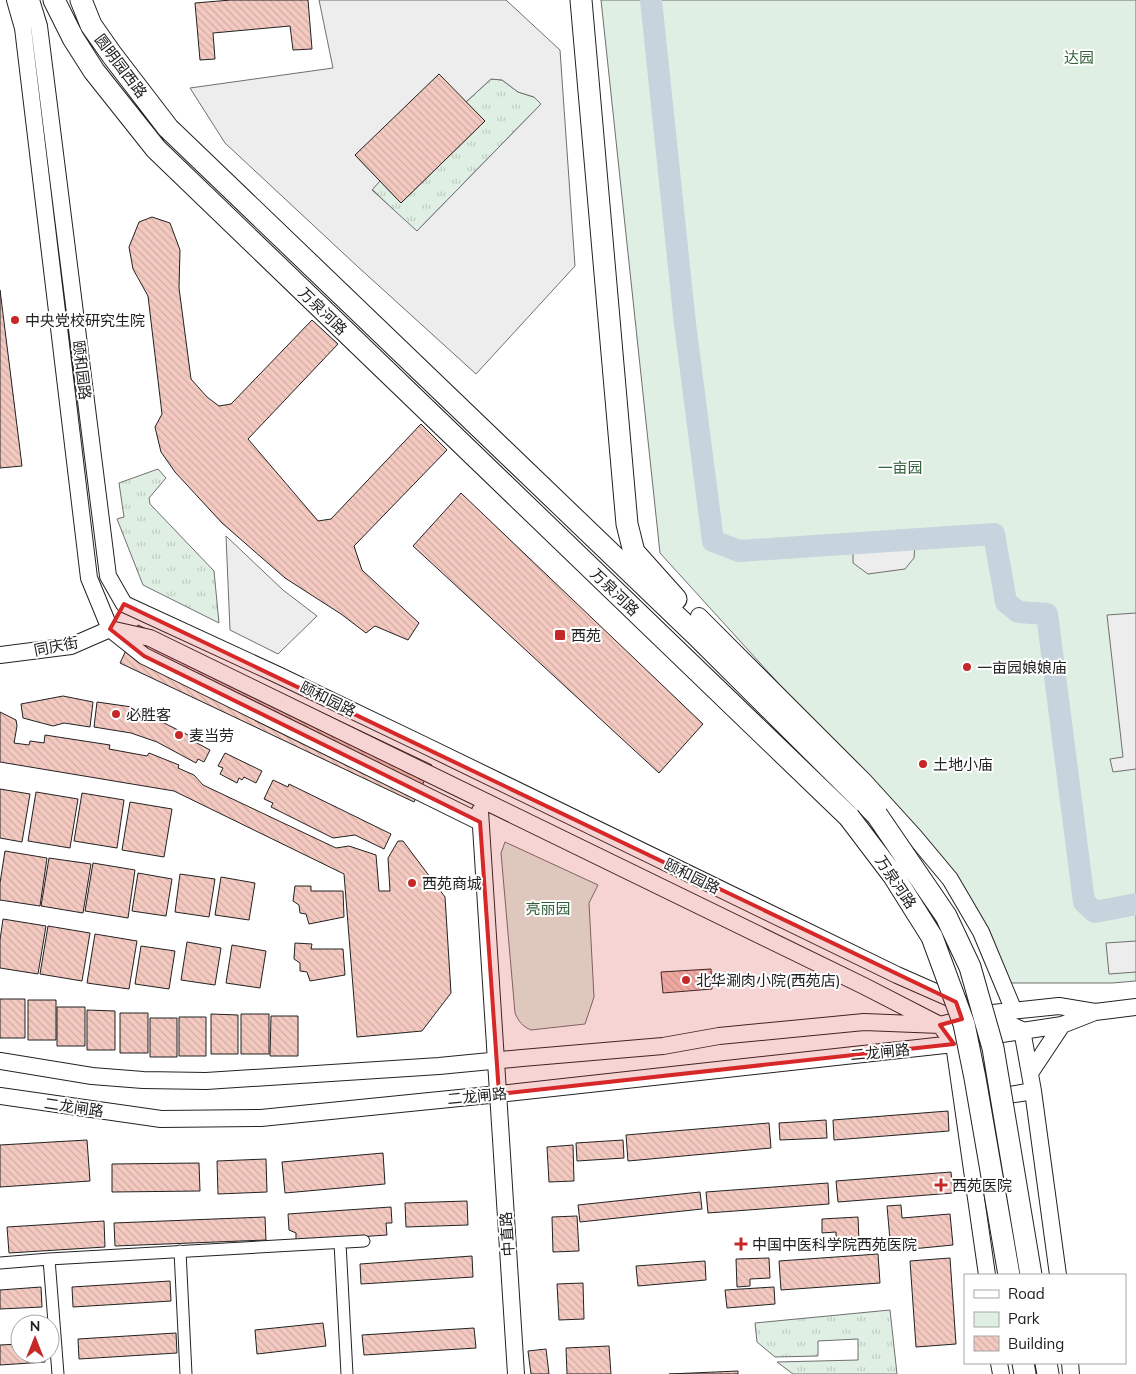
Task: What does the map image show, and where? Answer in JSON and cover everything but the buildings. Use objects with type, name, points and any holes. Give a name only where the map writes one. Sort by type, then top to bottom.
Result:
[{"type":"highway","name":"万泉河路","points":[[54,0],[73,38],[94,71],[156,149],[849,817],[894,875],[932,937],[964,1024],[975,1078],[1008,1274]]},
{"type":"highway","name":"圆明园西路","points":[[81,0],[91,25],[168,128]]},
{"type":"highway","points":[[581,0],[627,524],[634,552],[690,615],[698,637]]},
{"type":"highway","name":"万泉河路","points":[[168,128],[698,637],[877,815],[946,916],[970,967],[993,1048],[1031,1274]]},
{"type":"main road","name":"颐和园路","points":[[15,0],[23,28],[89,578],[110,629],[144,656],[480,822]]},
{"type":"main road","name":"颐和园路","points":[[31,0],[39,26],[108,576],[124,604],[278,675],[879,967],[983,1014],[1059,1006],[1094,1012]]},
{"type":"main road","points":[[110,629],[124,604]]},
{"type":"main road","points":[[699,616],[864,781],[950,879],[981,932],[1014,1011]]},
{"type":"main road","name":"颐和园路","points":[[110,629],[150,638],[740,925],[940,1025]]},
{"type":"main road","name":"同庆街","points":[[0,655],[71,646],[110,629]]},
{"type":"main road","points":[[479,799],[497,1060]]},
{"type":"main road","name":"颐和园路","points":[[988,1036],[1062,1025],[1094,1012],[1136,1007]]},
{"type":"main road","points":[[983,1014],[1022,1030],[1033,1091],[1058,1274]]},
{"type":"main road","points":[[983,1014],[1000,1097]]},
{"type":"main road","name":"二龙闸路","points":[[0,1061],[92,1076],[143,1080],[206,1081],[663,1046],[719,1036],[864,1022],[940,1025],[983,1014]]},
{"type":"main road","points":[[940,1025],[954,1044],[987,1274]]},
{"type":"main road","points":[[1030,1074],[1062,1025]]},
{"type":"main road","name":"二龙闸路","points":[[0,1096],[161,1119],[261,1118],[954,1044],[988,1036]]},
{"type":"main road","name":"中直路","points":[[497,1060],[516,1374]]},
{"type":"main road","points":[[962,1103],[1033,1091]]},
{"type":"street","points":[[0,1263],[364,1242]]},
{"type":"street","points":[[340,1243],[347,1374]]},
{"type":"street","points":[[180,1252],[186,1374]]},
{"type":"street","points":[[49,1259],[58,1374]]},
{"type":"highlighted area","points":[[124,604],[956,1002],[962,1019],[940,1025],[954,1044],[499,1094],[480,822],[144,656],[110,629]]},
{"type":"green space","name":"一亩园","points":[[601,0],[1136,0],[1136,981],[1112,983],[1006,983],[958,881],[660,553]]},
{"type":"green space","points":[[491,79],[502,80],[518,92],[534,97],[541,104],[416,232],[372,189],[380,181],[401,203],[485,121],[466,102]]},
{"type":"green space","points":[[158,469],[166,478],[149,498],[150,504],[214,571],[219,623],[143,585],[117,519],[124,517],[119,483]]},
{"type":"green space","name":"亮丽园","points":[[505,842],[598,885],[589,903],[594,997],[585,1024],[531,1030],[521,1023],[515,1013],[501,853]]},
{"type":"green space","points":[[890,1310],[897,1374],[793,1374],[777,1362],[858,1360],[858,1339],[818,1341],[818,1356],[775,1357],[757,1342],[755,1323]]},
{"type":"shaded area","points":[[319,0],[506,0],[560,50],[575,266],[476,374],[225,143],[190,88],[333,68]],"holes":[[[491,79],[502,80],[518,92],[534,97],[541,104],[417,231],[372,190],[380,181],[355,155],[466,102]]]},
{"type":"shaded area","points":[[226,536],[283,590],[317,616],[278,654],[230,630]]},
{"type":"shaded area","points":[[915,544],[914,558],[905,569],[868,574],[853,563],[853,548]]},
{"type":"shaded area","points":[[1136,613],[1136,769],[1113,772],[1110,759],[1123,757],[1107,615]]},
{"type":"shaded area","points":[[1136,941],[1136,972],[1109,974],[1106,943]]},
{"type":"waterway","points":[[651,0],[685,324],[713,541],[739,551],[994,534],[1006,602],[1018,612],[1047,614],[1084,902],[1095,912],[1136,904]]},
{"type":"place","name":"中央党校研究生院","points":[[15,320]]},
{"type":"place","name":"西苑","points":[[560,635]]},
{"type":"place","name":"一亩园娘娘庙","points":[[967,667]]},
{"type":"place","name":"必胜客","points":[[116,714]]},
{"type":"place","name":"麦当劳","points":[[179,735]]},
{"type":"place","name":"土地小庙","points":[[923,764]]},
{"type":"place","name":"西苑商城","points":[[412,883]]},
{"type":"place","name":"北华涮肉小院(西苑店)","points":[[686,980]]},
{"type":"place","name":"西苑医院","points":[[941,1185]]},
{"type":"place","name":"中国中医科学院西苑医院","points":[[741,1244]]},
{"type":"park label","name":"达园","points":[[1079,57]]}]
